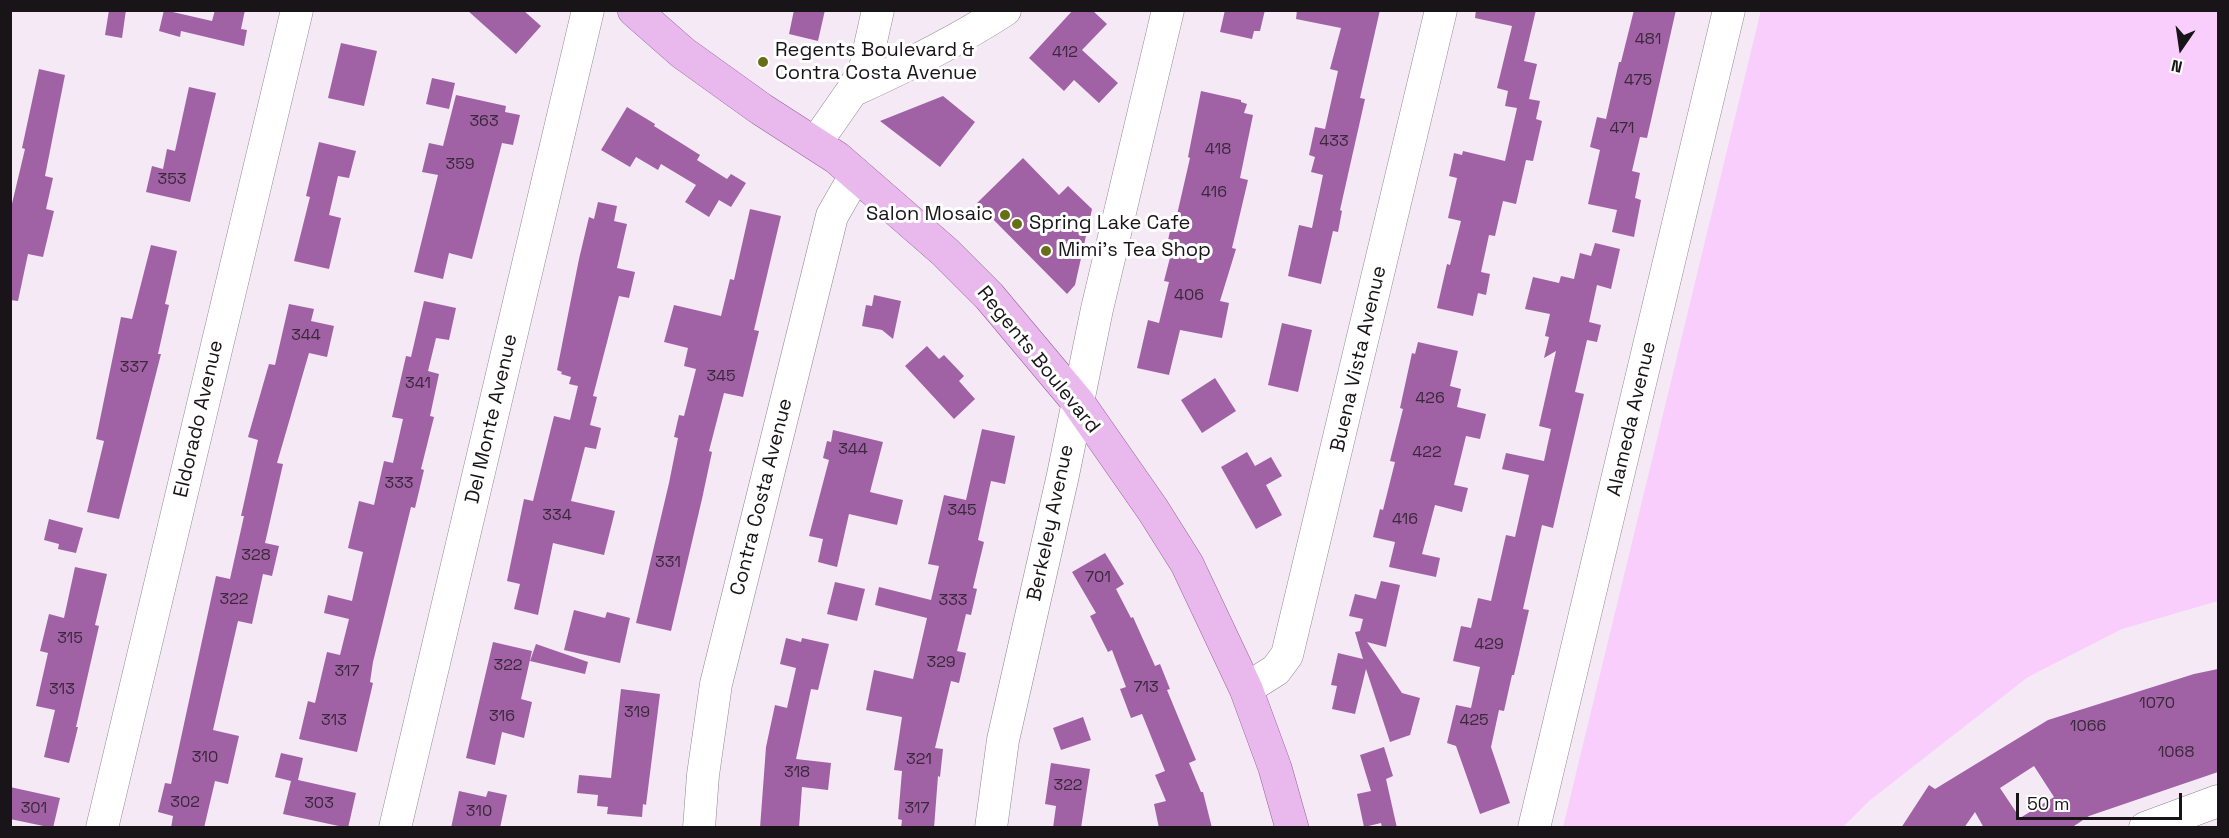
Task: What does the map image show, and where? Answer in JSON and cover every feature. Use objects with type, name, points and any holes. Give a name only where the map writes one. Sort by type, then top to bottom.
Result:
[{"type":"main road","name":"Regents Boulevard","points":[[634,10],[683,53],[856,174],[945,252],[989,296],[1077,401],[1154,510],[1187,564],[1246,689],[1275,768],[1292,828]]},
{"type":"main road","points":[[1275,768],[1282,828]]},
{"type":"street","name":"Eldorado Avenue","points":[[102,828],[297,10]]},
{"type":"street","name":"Del Monte Avenue","points":[[395,828],[588,10]]},
{"type":"street","points":[[815,144],[852,91],[864,68],[878,10]]},
{"type":"street","points":[[852,91],[932,54],[969,34],[1005,10]]},
{"type":"street","name":"Berkeley Avenue","points":[[991,828],[1003,740],[1063,475],[1097,309],[1168,10]]},
{"type":"street","name":"Buena Vista Avenue","points":[[1246,689],[1276,670],[1287,655],[1290,646],[1441,10]]},
{"type":"street","name":"Alameda Avenue","points":[[1534,828],[1730,10]]},
{"type":"street","name":"Contra Costa Avenue","points":[[699,828],[703,775],[716,684],[832,216],[856,174]]},
{"type":"street","points":[[2145,828],[2218,801]]},
{"type":"shaded area","points":[[1761,10],[2218,11],[2218,601],[2122,629],[2028,677],[1869,801],[1843,827],[1563,827]]},
{"type":"building","points":[[109,10],[126,10],[122,38],[105,35]]},
{"type":"building","points":[[164,10],[212,21],[215,10],[245,10],[241,29],[247,30],[244,46],[181,31],[180,37],[159,31]]},
{"type":"building","points":[[467,10],[523,10],[541,26],[516,54]]},
{"type":"building","points":[[794,10],[825,10],[818,41],[789,34]]},
{"type":"building","points":[[1073,10],[1092,10],[1107,24],[1082,50],[1118,83],[1099,103],[1074,80],[1064,91],[1029,58]]},
{"type":"building","points":[[1225,10],[1265,10],[1260,31],[1254,31],[1252,39],[1220,32]]},
{"type":"building","points":[[1297,10],[1380,10],[1360,98],[1365,99],[1340,210],[1342,211],[1338,232],[1333,231],[1321,284],[1288,276],[1299,225],[1312,228],[1323,175],[1311,172],[1315,157],[1309,155],[1315,127],[1325,129],[1338,71],[1330,69],[1341,28],[1296,19]]},
{"type":"building","points":[[1476,10],[1536,10],[1524,61],[1537,64],[1529,99],[1540,101],[1536,119],[1542,121],[1533,161],[1526,160],[1516,204],[1503,201],[1495,236],[1489,235],[1481,272],[1490,274],[1486,295],[1478,293],[1473,316],[1437,308],[1447,264],[1450,265],[1461,221],[1448,218],[1457,178],[1449,176],[1454,153],[1462,155],[1463,151],[1505,161],[1517,108],[1505,106],[1508,91],[1497,88],[1512,26],[1475,18]]},
{"type":"building","points":[[1634,10],[1676,10],[1647,138],[1640,137],[1632,171],[1640,173],[1635,198],[1641,200],[1634,237],[1612,232],[1617,210],[1588,204],[1600,150],[1590,147],[1597,117],[1606,119]]},
{"type":"building","points":[[341,43],[377,51],[364,106],[328,98]]},
{"type":"building","points":[[39,69],[65,75],[45,176],[53,178],[46,209],[54,211],[43,257],[28,254],[18,301],[10,300],[10,212],[25,149],[22,148]]},
{"type":"building","points":[[432,78],[455,83],[449,109],[426,104]]},
{"type":"building","points":[[189,87],[216,93],[190,202],[146,192],[152,166],[163,169],[167,149],[175,151]]},
{"type":"building","points":[[1201,91],[1241,100],[1247,104],[1244,113],[1253,115],[1240,178],[1248,180],[1232,248],[1236,249],[1220,301],[1229,303],[1222,338],[1180,330],[1169,375],[1137,368],[1148,320],[1159,323],[1169,282],[1164,281],[1172,250],[1166,249],[1173,218],[1176,219],[1190,158],[1188,157]]},
{"type":"building","points":[[456,95],[506,106],[505,112],[520,115],[513,145],[502,143],[472,259],[449,253],[443,279],[414,272],[438,175],[422,172],[429,143],[443,146]]},
{"type":"building","points":[[943,96],[975,122],[940,167],[880,121]]},
{"type":"building","points":[[627,107],[700,155],[697,160],[727,179],[731,174],[746,183],[731,207],[719,200],[709,217],[685,202],[696,185],[661,164],[658,170],[636,157],[630,167],[601,150]]},
{"type":"building","points":[[319,142],[356,151],[349,178],[338,176],[329,215],[341,218],[329,269],[294,261],[310,197],[306,196]]},
{"type":"building","points":[[1023,158],[1059,195],[1068,186],[1092,209],[1075,285],[1067,294],[977,203]]},
{"type":"building","points":[[598,202],[617,206],[614,221],[627,224],[617,268],[635,272],[629,298],[619,296],[593,396],[597,397],[590,425],[601,428],[596,449],[585,447],[571,501],[615,511],[604,555],[553,543],[538,615],[514,609],[520,584],[507,581],[524,499],[533,501],[554,416],[570,420],[578,386],[569,384],[571,377],[557,370],[589,217],[594,219]]},
{"type":"building","points":[[750,209],[781,216],[754,330],[759,331],[743,397],[724,393],[709,451],[712,452],[671,631],[636,623],[669,483],[678,438],[674,437],[679,415],[684,416],[696,369],[684,366],[688,348],[664,342],[674,305],[721,316],[730,279],[734,280]]},
{"type":"building","points":[[1595,243],[1620,249],[1611,289],[1597,285],[1589,322],[1601,325],[1597,342],[1587,340],[1575,392],[1584,394],[1553,528],[1542,525],[1523,609],[1529,610],[1514,675],[1512,675],[1504,711],[1499,710],[1491,747],[1510,803],[1480,814],[1456,746],[1447,743],[1456,705],[1471,708],[1480,667],[1453,661],[1461,626],[1471,628],[1478,598],[1491,601],[1506,535],[1515,537],[1529,475],[1502,469],[1506,453],[1544,461],[1551,429],[1539,426],[1556,351],[1544,358],[1549,337],[1545,336],[1550,314],[1525,309],[1533,277],[1559,283],[1561,276],[1574,279],[1580,253],[1591,256]]},
{"type":"building","points":[[151,245],[177,251],[165,304],[169,305],[158,354],[161,354],[119,519],[87,512],[104,441],[96,439],[121,317],[132,319]]},
{"type":"building","points":[[874,295],[901,301],[893,339],[882,330],[862,326],[866,305],[872,306]]},
{"type":"building","points":[[424,301],[456,308],[449,340],[436,338],[428,371],[439,374],[430,416],[434,417],[421,469],[424,470],[415,508],[411,507],[373,662],[370,682],[373,683],[357,752],[299,739],[308,701],[315,703],[327,652],[340,655],[349,619],[324,613],[328,595],[352,601],[363,552],[348,548],[359,501],[374,505],[384,461],[393,463],[403,419],[392,417],[406,356],[411,357]]},
{"type":"building","points":[[289,304],[314,309],[311,321],[334,326],[327,357],[309,353],[277,463],[283,464],[265,543],[279,546],[272,576],[263,574],[252,624],[238,621],[213,730],[239,736],[228,784],[215,781],[204,828],[171,828],[173,816],[158,812],[165,783],[171,784],[216,576],[230,579],[258,440],[248,437],[269,364],[275,365]]},
{"type":"building","points":[[1282,323],[1312,330],[1298,392],[1268,385]]},
{"type":"building","points":[[1418,342],[1458,351],[1450,386],[1461,389],[1457,407],[1486,414],[1480,439],[1466,436],[1454,485],[1468,488],[1462,512],[1435,505],[1422,554],[1440,558],[1436,577],[1389,567],[1395,542],[1373,537],[1380,509],[1383,510],[1395,462],[1390,461],[1403,409],[1400,408],[1412,353],[1415,354]]},
{"type":"building","points":[[927,346],[939,359],[944,355],[964,376],[959,381],[975,399],[954,419],[905,366]]},
{"type":"building","points":[[1215,378],[1236,411],[1202,433],[1181,400]]},
{"type":"building","points":[[982,429],[1015,436],[1005,484],[991,481],[978,540],[984,542],[973,588],[977,589],[971,615],[966,614],[957,651],[966,653],[959,683],[951,681],[935,748],[943,749],[940,777],[938,776],[934,828],[901,828],[902,820],[898,819],[902,771],[894,770],[902,717],[866,710],[874,670],[913,679],[927,618],[875,605],[879,587],[931,600],[939,566],[928,564],[944,495],[966,500]]},
{"type":"building","points":[[833,430],[883,442],[870,492],[903,500],[897,525],[849,514],[837,567],[818,562],[823,539],[809,536],[829,460],[823,458],[827,441],[831,442]]},
{"type":"building","points":[[1247,452],[1255,466],[1271,457],[1282,476],[1266,485],[1282,515],[1256,529],[1221,467]]},
{"type":"building","points":[[49,519],[83,528],[76,553],[58,549],[59,544],[44,540]]},
{"type":"building","points":[[1105,553],[1124,584],[1116,589],[1131,618],[1133,617],[1155,666],[1160,664],[1170,689],[1167,690],[1196,760],[1189,763],[1201,792],[1203,792],[1212,828],[1159,828],[1154,804],[1166,801],[1155,775],[1165,771],[1142,714],[1131,718],[1120,689],[1126,687],[1112,650],[1108,652],[1090,616],[1096,613],[1072,572]]},
{"type":"building","points":[[75,567],[107,574],[95,625],[99,626],[69,763],[44,757],[55,710],[36,706],[48,653],[40,651],[49,614],[64,618]]},
{"type":"building","points":[[1381,581],[1400,585],[1386,647],[1367,642],[1402,693],[1420,698],[1410,735],[1390,742],[1366,669],[1355,714],[1332,709],[1337,686],[1331,685],[1338,653],[1363,659],[1355,632],[1360,631],[1363,619],[1349,616],[1355,594],[1376,599]]},
{"type":"building","points":[[835,582],[865,589],[857,621],[827,614]]},
{"type":"building","points":[[574,610],[605,618],[607,612],[630,618],[620,663],[564,650]]},
{"type":"building","points":[[786,638],[801,642],[802,638],[829,644],[818,690],[811,689],[796,759],[831,763],[828,790],[802,787],[799,828],[760,828],[766,747],[775,705],[787,708],[796,668],[780,664]]},
{"type":"building","points":[[493,642],[532,651],[521,699],[532,702],[524,738],[502,732],[495,765],[466,758]]},
{"type":"building","points":[[536,644],[588,662],[585,674],[530,661]]},
{"type":"building","points":[[2218,669],[2218,772],[2089,816],[2071,828],[1984,828],[1975,812],[1964,828],[1901,828],[1929,785],[1935,789],[2048,720],[2194,674]],"holes":[[[2034,766],[2054,797],[2020,818],[2000,788]]]},
{"type":"building","points":[[621,689],[660,694],[646,805],[643,804],[642,817],[607,814],[608,807],[597,806],[598,795],[577,793],[579,775],[611,778]]},
{"type":"building","points":[[1083,717],[1091,740],[1061,750],[1053,728]]},
{"type":"building","points":[[1384,747],[1393,776],[1386,779],[1397,828],[1382,828],[1381,823],[1364,827],[1357,794],[1371,791],[1360,755]]},
{"type":"building","points":[[281,753],[303,758],[298,780],[356,793],[348,828],[283,814],[291,781],[275,777]]},
{"type":"building","points":[[1051,763],[1090,769],[1081,828],[1053,828],[1056,806],[1045,804]]},
{"type":"building","points":[[10,787],[60,798],[53,828],[10,819]]},
{"type":"building","points":[[459,791],[486,797],[488,791],[507,795],[500,828],[451,828]]},
{"type":"place","name":"Regents Boulevard & Contra Costa Avenue","points":[[763,62]]},
{"type":"place","name":"Salon Mosaic","points":[[1005,215]]},
{"type":"place","name":"Spring Lake Cafe","points":[[1017,224]]},
{"type":"place","name":"Mimi's Tea Shop","points":[[1046,251]]}]
